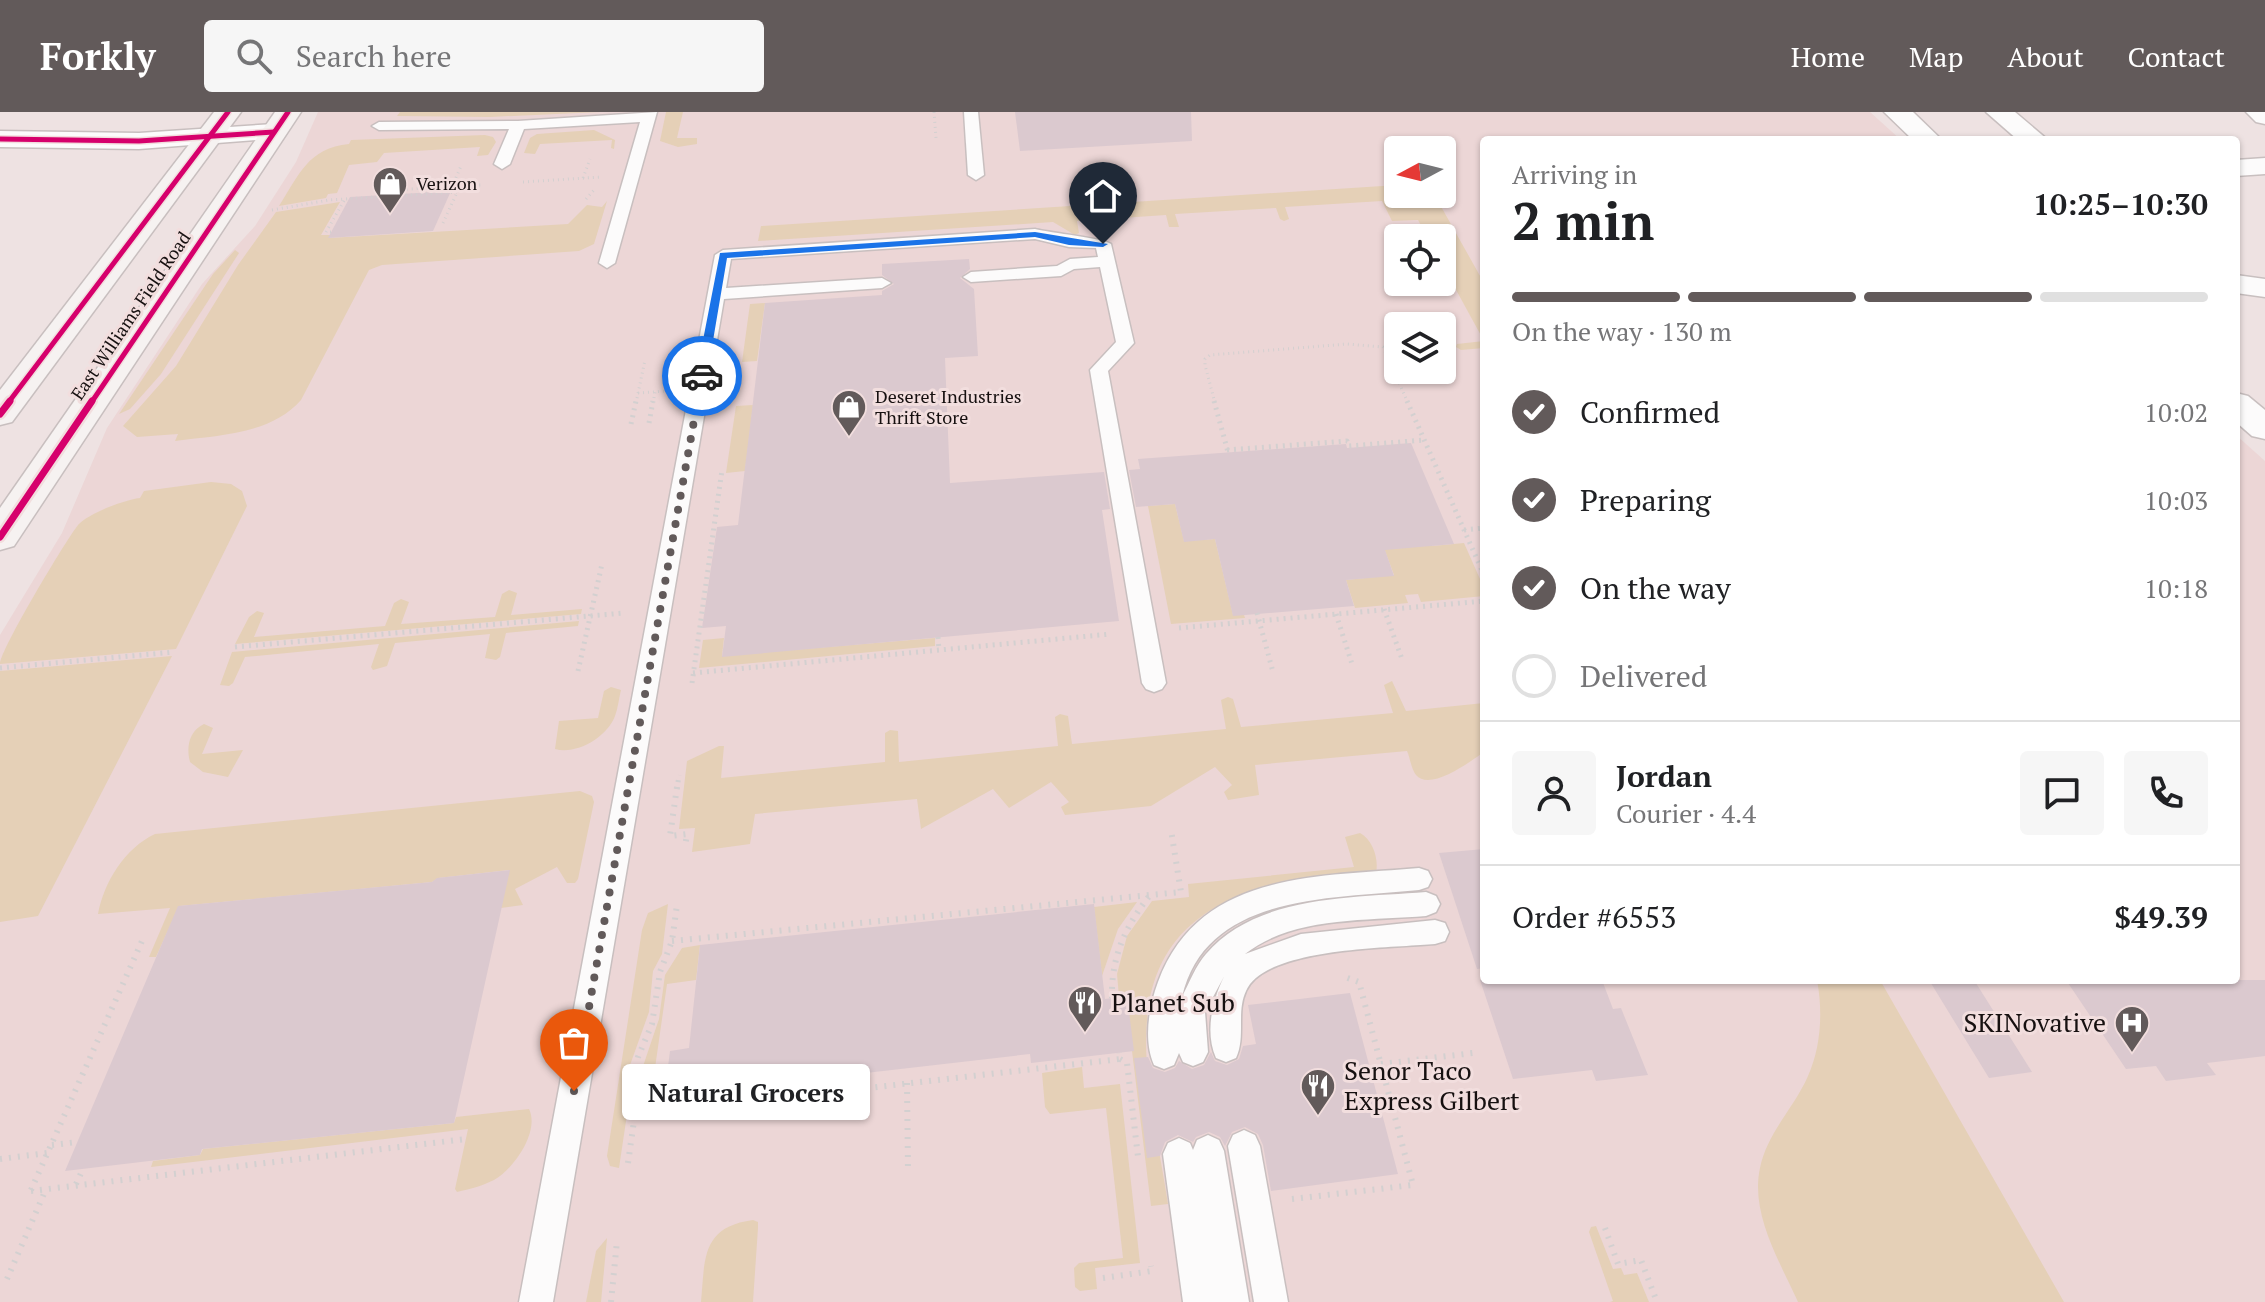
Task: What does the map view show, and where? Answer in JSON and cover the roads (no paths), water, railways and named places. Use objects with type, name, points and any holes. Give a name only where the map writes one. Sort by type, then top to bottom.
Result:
[{"type":"main road","name":"East Williams Field Road","points":[[0,414],[228,112]]},
{"type":"main road","name":"East Williams Field Road","points":[[0,537],[281,122]]},
{"type":"main road","points":[[0,478],[45,472]]},
{"type":"street","points":[[1897,112],[1924,136]]},
{"type":"street","points":[[1999,112],[2030,136]]},
{"type":"street","points":[[2259,112],[2265,116]]},
{"type":"street","points":[[0,139],[139,141],[209,136],[281,122]]},
{"type":"street","points":[[2240,168],[2265,166]]},
{"type":"street","points":[[2240,285],[2265,288]]},
{"type":"street","points":[[2240,407],[2265,428]]},
{"type":"lane","points":[[971,112],[976,175]]},
{"type":"lane","points":[[379,126],[518,125],[649,115],[607,263]]},
{"type":"lane","points":[[502,164],[518,125]]},
{"type":"lane","points":[[536,1302],[723,255],[1035,234],[1069,242],[1103,244],[1125,343],[1099,370],[1154,683]]},
{"type":"lane","points":[[970,271],[1061,271],[1070,264],[1107,262]]},
{"type":"lane","points":[[717,288],[882,277]]},
{"type":"lane","points":[[1164,1055],[1161,1026],[1168,987],[1190,945],[1233,911],[1278,896],[1422,892],[1270,924],[1230,947],[1205,976],[1190,1015],[1193,1052]]},
{"type":"lane","points":[[1226,1048],[1225,1008],[1240,975],[1266,955],[1305,945],[1435,932]]},
{"type":"lane","points":[[1244,1146],[1271,1302]]},
{"type":"lane","points":[[1200,1302],[1193,1152],[1232,1302]]},
{"type":"place","name":"Verizon","points":[[390,215]]},
{"type":"place","name":"Deseret Industries Thrift Store","points":[[849,438]]},
{"type":"place","name":"Planet Sub","points":[[1085,1034]]},
{"type":"place","name":"SKINovative","points":[[2132,1054]]},
{"type":"place","name":"Natural Grocers","points":[[574,1091]]},
{"type":"place","name":"Senor Taco Express Gilbert","points":[[1318,1117]]}]
